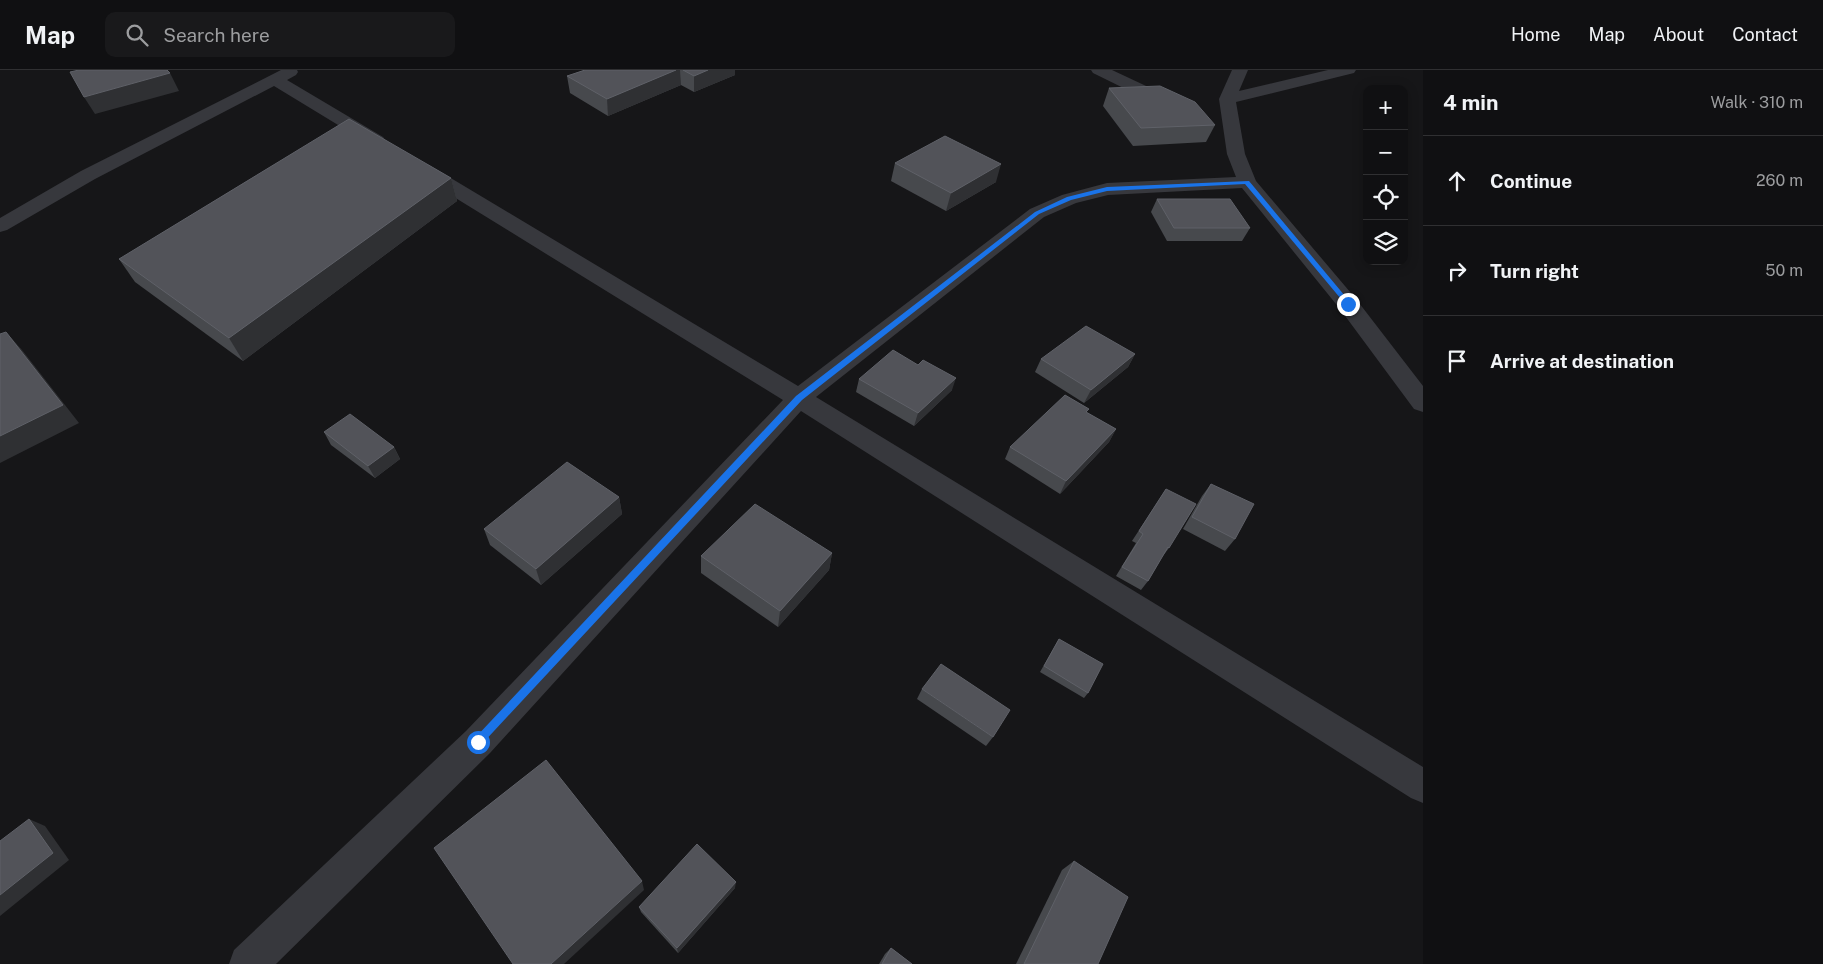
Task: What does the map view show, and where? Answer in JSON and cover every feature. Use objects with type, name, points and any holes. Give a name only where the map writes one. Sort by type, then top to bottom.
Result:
[{"type":"street","points":[[1099,70],[1188,112]]},
{"type":"street","points":[[1240,70],[1227,100],[1223,129],[1236,154],[1247,182],[1348,304],[1423,403]]},
{"type":"street","points":[[1227,100],[1348,70]]},
{"type":"street","points":[[0,226],[88,175],[284,74],[397,153],[799,398],[1423,786]]},
{"type":"street","points":[[248,964],[478,742],[799,398],[1037,213],[1069,199],[1107,189],[1247,182]]},
{"type":"building","points":[[79,70],[167,70],[170,73],[84,97],[70,72]]},
{"type":"building","points":[[585,70],[676,70],[607,99],[567,76]]},
{"type":"building","points":[[683,70],[708,70],[694,76]]},
{"type":"building","points":[[1160,86],[1195,102],[1215,125],[1141,128],[1109,88]]},
{"type":"building","points":[[349,119],[451,178],[229,338],[119,259]]},
{"type":"building","points":[[945,136],[1001,164],[951,193],[895,163]]},
{"type":"building","points":[[1157,199],[1230,199],[1250,228],[1174,228]]},
{"type":"building","points":[[1086,326],[1135,354],[1091,390],[1041,359]]},
{"type":"building","points":[[6,332],[63,405],[0,436],[0,334]]},
{"type":"building","points":[[893,350],[918,365],[923,360],[956,378],[918,413],[859,379]]},
{"type":"building","points":[[1065,395],[1089,409],[1086,412],[1116,429],[1066,481],[1010,447]]},
{"type":"building","points":[[350,414],[394,447],[368,466],[324,432]]},
{"type":"building","points":[[567,462],[619,497],[536,569],[484,529]]},
{"type":"building","points":[[1211,484],[1254,504],[1235,539],[1192,517]]},
{"type":"building","points":[[1166,489],[1196,504],[1148,581],[1122,567],[1143,534],[1139,531]]},
{"type":"building","points":[[755,504],[832,553],[780,611],[701,556]]},
{"type":"building","points":[[1059,639],[1103,664],[1088,693],[1044,666]]},
{"type":"building","points":[[941,664],[1010,710],[993,737],[922,689]]},
{"type":"building","points":[[546,760],[642,881],[551,964],[513,964],[434,848]]},
{"type":"building","points":[[29,819],[53,853],[0,895],[0,841]]},
{"type":"building","points":[[697,844],[736,882],[677,948],[639,907]]},
{"type":"building","points":[[1074,861],[1128,897],[1098,964],[1024,964]]},
{"type":"building","points":[[891,948],[912,964],[882,964]]},
{"type":"route","points":[[478,742],[799,398],[1037,213],[1069,199],[1107,189],[1247,182],[1348,304]]}]
